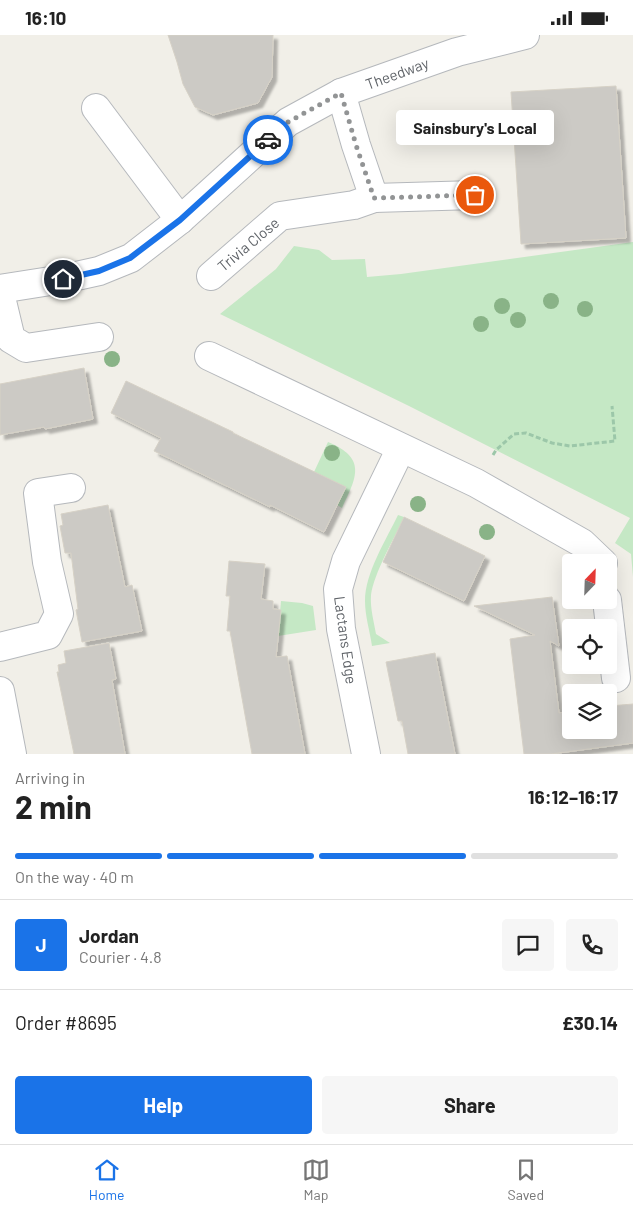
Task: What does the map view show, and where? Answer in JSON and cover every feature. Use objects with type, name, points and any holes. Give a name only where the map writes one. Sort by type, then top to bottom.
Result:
[{"type":"street","name":"Theedway","points":[[0,291],[99,271],[130,258],[180,220],[288,122],[341,93],[457,52],[525,35]]},
{"type":"street","points":[[341,93],[374,198]]},
{"type":"street","points":[[96,108],[180,220]]},
{"type":"street","name":"Trivia Close","points":[[211,276],[280,216],[354,205],[374,198],[475,195]]},
{"type":"street","points":[[0,291],[11,339],[26,348],[99,337]]},
{"type":"street","points":[[209,356],[476,483],[582,543],[594,554]]},
{"type":"street","name":"Lactans Edge","points":[[366,754],[341,629],[338,589],[346,561],[401,448]]},
{"type":"street","points":[[0,647],[48,635],[59,614],[47,562],[38,493],[71,488]]},
{"type":"street","points":[[609,609],[616,678]]},
{"type":"street","points":[[0,691],[12,754]]},
{"type":"path","points":[[476,483],[496,450],[514,434],[526,433],[552,443],[570,446],[615,441],[612,406]]},
{"type":"green space","points":[[633,242],[633,577],[631,554],[615,543],[630,518],[409,406],[220,314],[276,269],[294,246],[319,250],[332,260],[365,259],[367,277]]},
{"type":"green space","points":[[328,442],[340,448],[354,462],[355,469],[352,487],[342,508],[337,505],[346,487],[314,472]]},
{"type":"green space","points":[[398,515],[404,517],[380,566],[371,595],[376,634],[390,643],[372,646],[365,601],[368,579]]},
{"type":"green space","points":[[281,601],[313,606],[316,630],[278,636]]},
{"type":"building","points":[[168,35],[273,35],[272,77],[258,103],[213,115],[195,107],[183,84]]},
{"type":"building","points":[[616,86],[626,238],[521,244],[511,92]]},
{"type":"building","points":[[84,368],[93,419],[45,429],[44,427],[0,435],[0,384]]},
{"type":"building","points":[[126,381],[346,487],[324,532],[154,451],[161,438],[111,413]]},
{"type":"building","points":[[108,505],[125,587],[132,585],[142,631],[82,642],[76,610],[78,609],[71,553],[65,553],[60,526],[63,525],[61,514]]},
{"type":"building","points":[[404,517],[485,556],[464,601],[383,562]]},
{"type":"building","points":[[229,561],[265,564],[261,599],[273,601],[273,609],[281,610],[276,657],[287,656],[305,754],[252,754],[230,631],[227,631],[230,596],[226,596]]},
{"type":"building","points":[[552,597],[559,646],[550,641],[559,713],[562,712],[562,739],[617,739],[617,705],[633,704],[633,743],[551,754],[524,754],[510,639],[535,635],[474,606]]},
{"type":"building","points":[[109,643],[116,679],[112,680],[125,754],[74,754],[57,672],[59,672],[58,665],[66,663],[64,651]]},
{"type":"building","points":[[435,653],[455,754],[408,754],[402,721],[398,721],[386,662]]},
{"type":"way so far","points":[[268,140],[288,122],[341,93],[374,198],[475,195]]},
{"type":"place","name":"Sainsbury's Local","points":[[475,195]]},
{"type":"route","points":[[63,279],[99,271],[130,258],[180,220],[268,140]]}]
